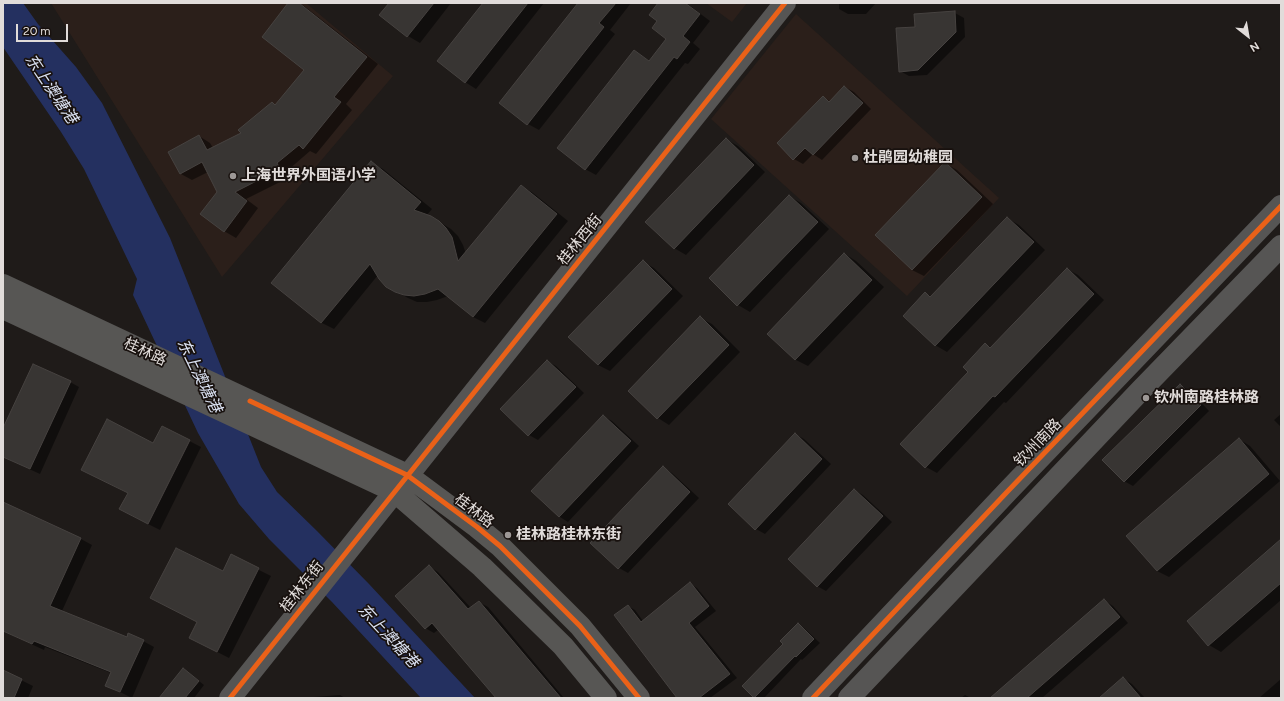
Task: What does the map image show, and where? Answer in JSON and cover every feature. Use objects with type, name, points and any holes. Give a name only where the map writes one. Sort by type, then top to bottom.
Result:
[{"type":"main road","name":"桂林路","points":[[3,285],[250,401],[477,527],[500,546],[580,626],[639,698]]},
{"type":"main road","name":"桂林路","points":[[3,308],[260,429],[400,483],[482,567],[563,646],[606,698]]},
{"type":"street","name":"桂林西街","points":[[400,483],[785,3]]},
{"type":"street","name":"钦州南路","points":[[813,698],[1013,486],[1281,206]]},
{"type":"street","points":[[849,698],[1140,391],[1281,246]]},
{"type":"street","name":"桂林东街","points":[[230,698],[400,483]]},
{"type":"shaded area","name":"上海世界外国语小学","points":[[51,3],[306,3],[393,76],[222,277]]},
{"type":"shaded area","points":[[706,3],[747,3],[732,22]]},
{"type":"shaded area","name":"杜鹃园幼稚园","points":[[796,14],[999,198],[907,296],[711,119]]},
{"type":"water","name":"东上澳塘港","points":[[3,3],[23,3],[38,24],[76,67],[102,103],[170,238],[261,467],[277,492],[369,584],[475,698],[421,698],[332,602],[269,539],[239,504],[198,433],[133,295],[137,279],[84,169],[61,132],[3,47]]},
{"type":"building","points":[[288,3],[299,3],[367,57],[334,97],[341,102],[303,149],[299,145],[277,163],[280,169],[235,192],[247,201],[224,232],[200,214],[217,192],[202,162],[180,174],[168,152],[199,135],[207,150],[241,133],[238,130],[272,102],[275,105],[304,70],[262,37]]},
{"type":"building","points":[[389,3],[434,3],[407,37],[379,15]]},
{"type":"building","points":[[483,3],[528,3],[465,83],[437,61]]},
{"type":"building","points":[[578,3],[616,3],[599,23],[604,27],[527,125],[499,103]]},
{"type":"building","points":[[658,3],[685,3],[700,14],[683,36],[690,42],[677,59],[674,57],[585,170],[557,148],[634,50],[649,61],[666,39],[652,28],[657,21],[649,15]]},
{"type":"building","points":[[955,11],[956,32],[918,70],[899,72],[896,28],[915,27],[914,14]]},
{"type":"building","points":[[844,86],[863,103],[813,155],[805,148],[793,160],[777,143],[823,96],[829,102]]},
{"type":"building","points":[[726,138],[754,165],[674,249],[645,222]]},
{"type":"building","points":[[371,161],[421,202],[414,210],[431,216],[446,228],[452,237],[458,261],[521,185],[557,214],[473,317],[438,289],[414,296],[395,292],[386,287],[370,264],[321,323],[271,283]]},
{"type":"building","points":[[945,162],[982,197],[912,270],[875,235]]},
{"type":"building","points":[[789,195],[818,222],[737,306],[709,278]]},
{"type":"building","points":[[1007,217],[1034,242],[935,346],[903,316],[925,292],[930,297]]},
{"type":"building","points":[[844,253],[872,280],[795,360],[767,334]]},
{"type":"building","points":[[643,260],[672,289],[598,365],[568,337]]},
{"type":"building","points":[[1067,268],[1094,294],[995,397],[993,396],[925,468],[900,444],[968,372],[963,367],[985,343],[990,348]]},
{"type":"building","points":[[700,316],[729,345],[657,419],[628,391]]},
{"type":"building","points":[[547,360],[576,387],[528,436],[500,409]]},
{"type":"building","points":[[33,364],[71,381],[30,469],[3,457],[3,428]]},
{"type":"building","points":[[1180,384],[1201,405],[1124,482],[1102,460]]},
{"type":"building","points":[[603,415],[631,441],[559,517],[531,491]]},
{"type":"building","points":[[107,419],[153,443],[162,426],[190,440],[148,524],[119,509],[128,493],[81,470]]},
{"type":"building","points":[[795,433],[822,459],[755,530],[728,504]]},
{"type":"building","points":[[1239,438],[1269,474],[1157,571],[1126,536]]},
{"type":"building","points":[[663,466],[690,492],[618,569],[590,543]]},
{"type":"building","points":[[854,489],[883,516],[817,587],[788,559]]},
{"type":"building","points":[[3,502],[81,538],[50,606],[127,637],[128,633],[144,640],[120,692],[105,686],[111,672],[34,641],[32,644],[3,631]]},
{"type":"building","points":[[1281,539],[1281,583],[1208,646],[1187,621]]},
{"type":"building","points":[[176,548],[223,571],[231,554],[259,568],[217,652],[189,638],[197,622],[150,598]]},
{"type":"building","points":[[429,565],[468,609],[479,601],[561,698],[496,698],[432,623],[425,629],[395,596]]},
{"type":"building","points":[[690,582],[709,606],[689,623],[730,674],[699,698],[677,698],[614,615],[628,605],[641,622]]},
{"type":"building","points":[[1104,599],[1120,617],[1027,698],[990,698]]},
{"type":"building","points":[[798,623],[814,639],[796,657],[795,656],[754,698],[742,686],[783,644],[780,641]]},
{"type":"building","points":[[183,668],[199,681],[185,698],[159,698]]},
{"type":"building","points":[[3,670],[22,679],[14,698],[3,698]]},
{"type":"building","points":[[1123,677],[1141,698],[1099,698]]},
{"type":"cycle path","points":[[230,698],[785,3]]},
{"type":"cycle path","points":[[813,698],[1007,492],[1281,206]]},
{"type":"cycle path","points":[[250,401],[407,475],[477,527],[500,546],[580,626],[639,698]]},
{"type":"place","name":"杜鹃园幼稚园","points":[[855,158]]},
{"type":"place","name":"上海世界外国语小学","points":[[233,176]]},
{"type":"place","name":"钦州南路桂林路","points":[[1146,398]]},
{"type":"place","name":"桂林路桂林东街","points":[[508,535]]}]
